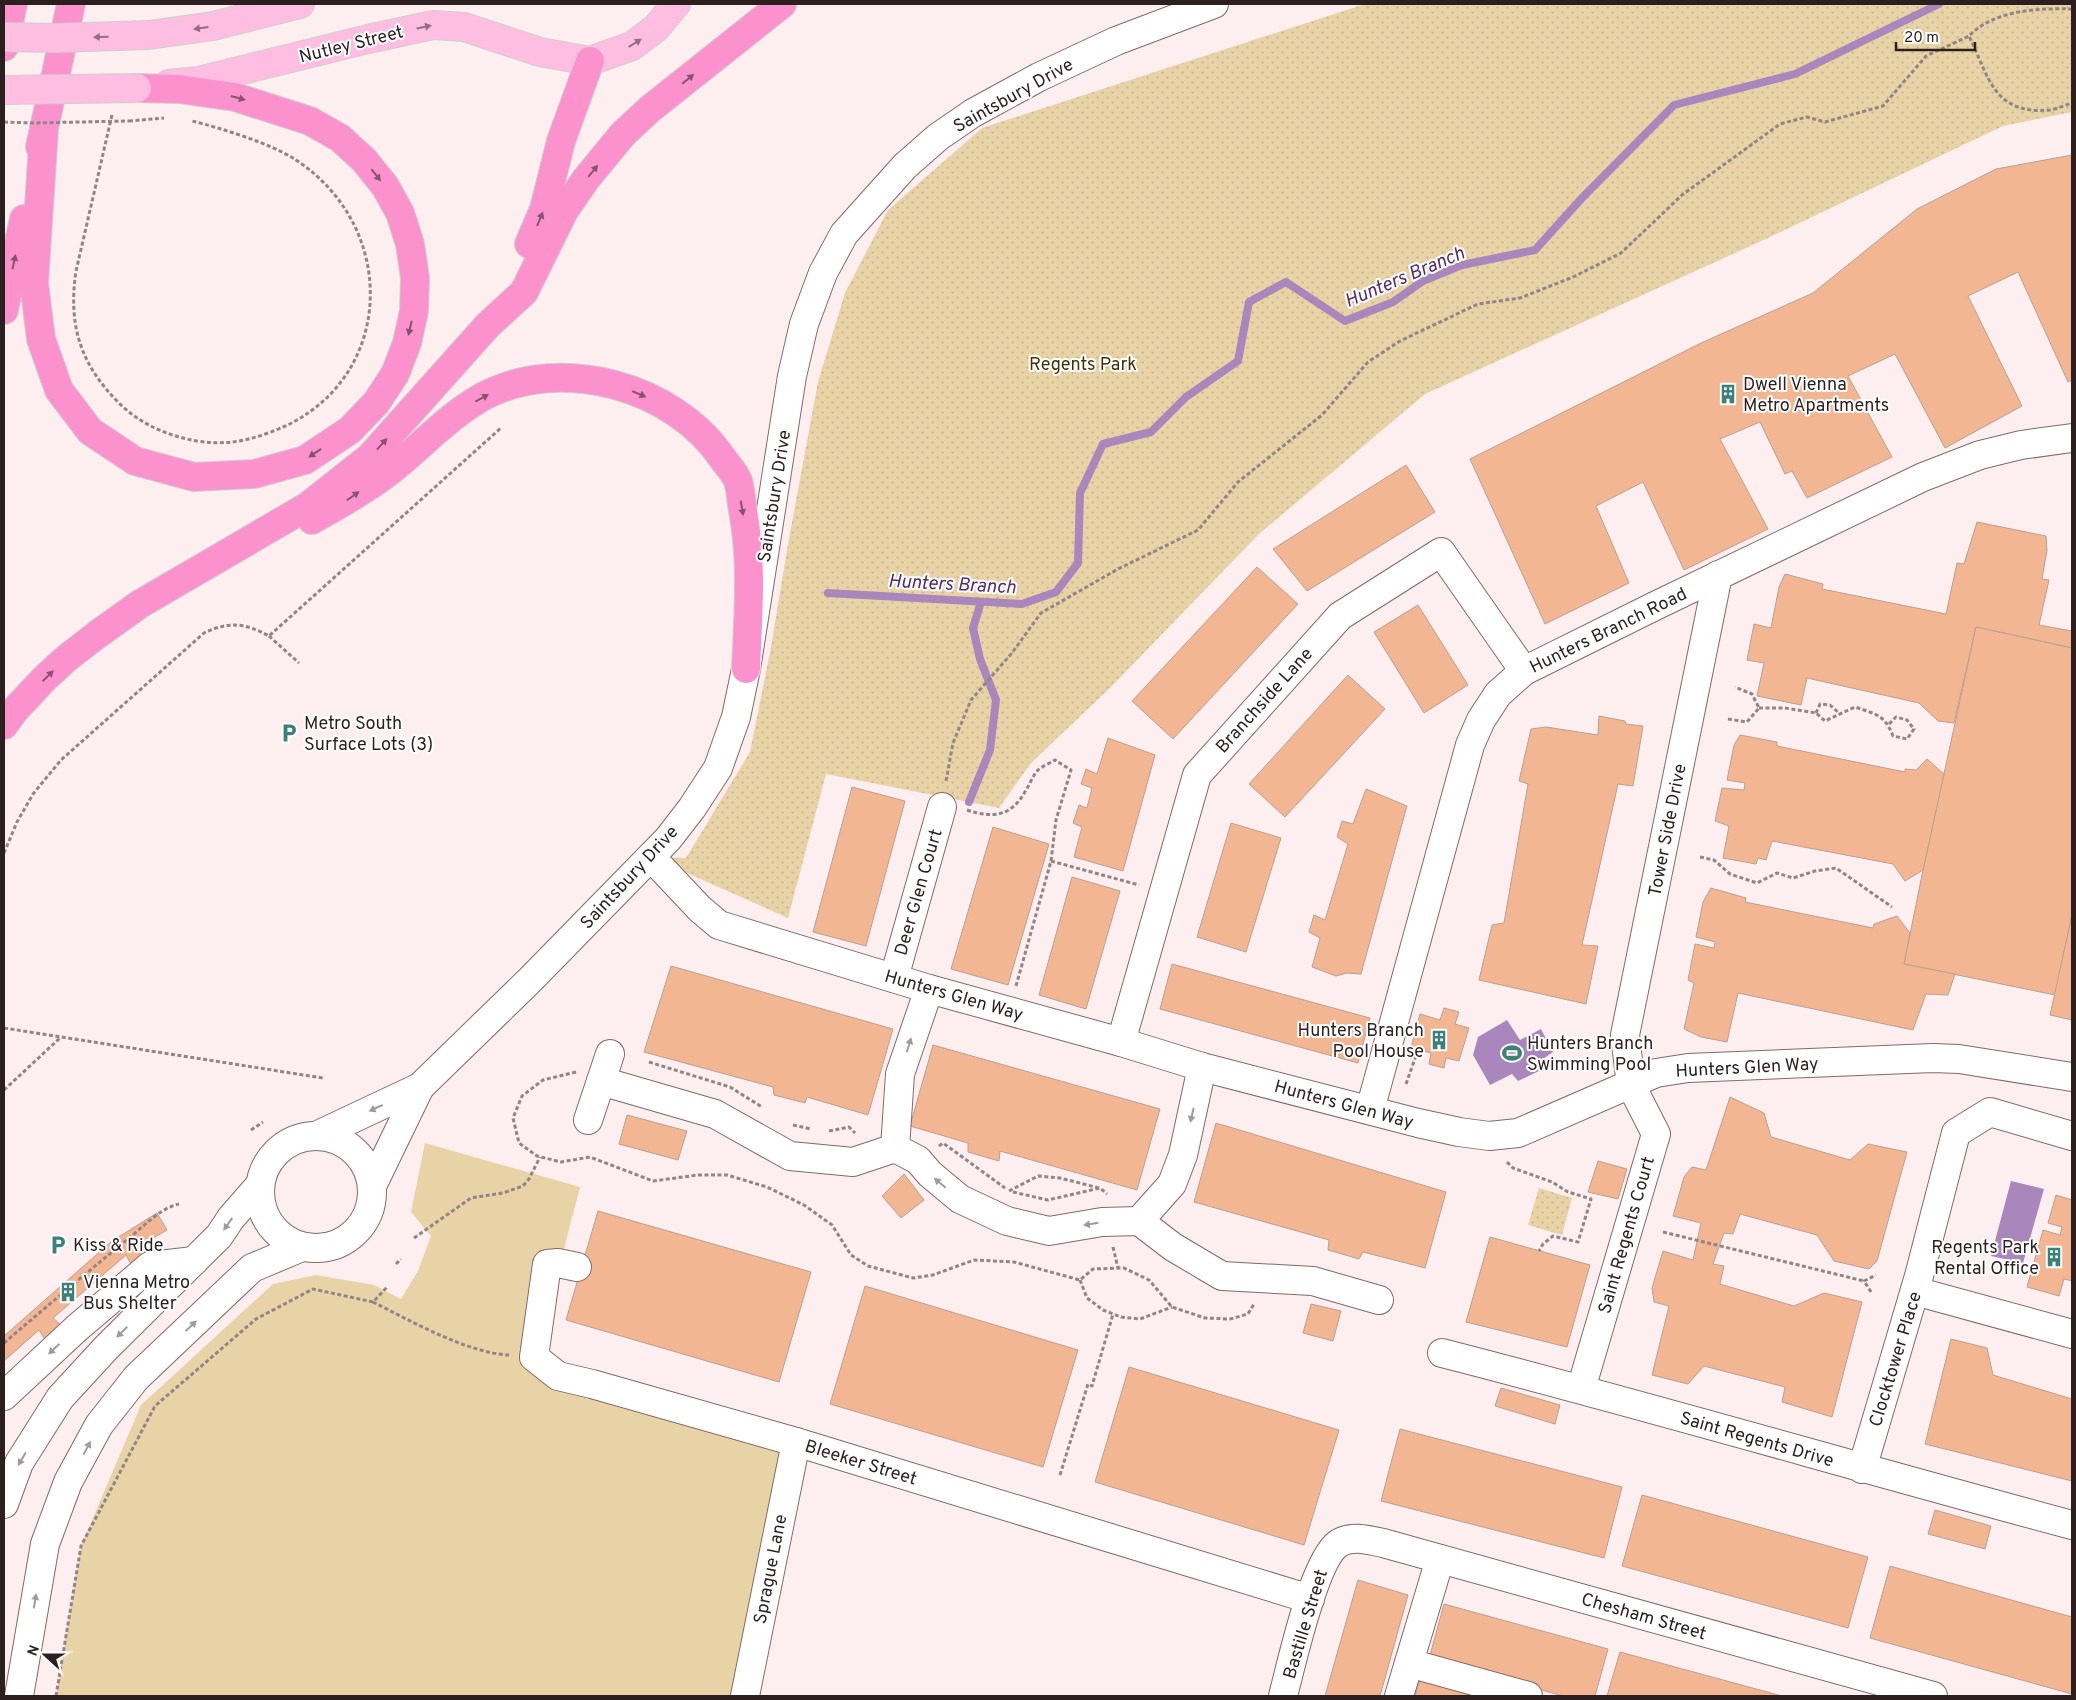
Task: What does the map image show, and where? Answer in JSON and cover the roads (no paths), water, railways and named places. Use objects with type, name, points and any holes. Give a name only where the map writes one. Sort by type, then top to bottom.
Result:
[{"type":"highway","points":[[4,47],[13,4]]},
{"type":"highway","points":[[4,310],[71,4]]},
{"type":"highway","points":[[4,725],[14,711],[67,658],[140,604],[308,506],[370,457],[488,326],[524,292],[564,212],[586,179],[622,134],[650,109],[782,4]]},
{"type":"highway","points":[[488,326],[516,276],[544,209],[561,141],[590,61]]},
{"type":"highway","points":[[44,129],[34,283],[40,338],[59,390],[90,431],[135,461],[194,477],[254,474],[305,460],[350,430],[376,403],[395,374],[407,344],[414,311],[415,278],[410,244],[400,213],[385,186],[364,160],[340,138],[310,122],[235,96],[179,89],[137,88]]},
{"type":"highway","points":[[183,578],[274,541],[344,502],[398,464],[467,407],[484,396],[525,381],[560,378],[596,380],[633,391],[665,405],[696,428],[716,448],[738,480],[750,562],[746,669]]},
{"type":"main road","points":[[235,21],[261,4]]},
{"type":"main road","points":[[4,37],[56,38],[150,35],[235,21],[300,4]]},
{"type":"main road","name":"Nutley Street","points":[[4,90],[137,88],[198,81],[433,25],[464,27],[540,52],[590,61],[632,46],[656,28],[676,4]]},
{"type":"street","name":"Saintsbury Drive","points":[[318,1135],[420,1087],[530,980],[651,857],[692,808],[718,768],[736,717],[746,669],[792,376],[804,324],[824,274],[844,234],[905,166],[938,137],[973,113],[1039,77],[1116,41],[1214,4]]},
{"type":"street","name":"Hunters Branch Road","points":[[1370,1110],[1470,745],[1481,720],[1498,694],[1524,671],[1923,478],[1972,458],[2021,444],[2072,438]]},
{"type":"street","name":"Branchside Lane","points":[[1121,1042],[1196,775],[1340,616],[1440,552],[1524,671]]},
{"type":"street","name":"Tower Side Drive","points":[[1631,1085],[1625,1035],[1718,576]]},
{"type":"street","name":"Deer Glen Court","points":[[894,978],[943,803]]},
{"type":"street","name":"Hunters Glen Way","points":[[651,857],[700,909],[719,926],[929,989],[1121,1042],[1202,1067],[1459,1132],[1489,1136],[1518,1133],[1656,1073],[1688,1068],[1933,1058],[1959,1059],[2072,1077]]},
{"type":"street","points":[[895,1148],[900,1074],[929,989]]},
{"type":"street","points":[[588,1120],[610,1054]]},
{"type":"street","points":[[1139,1222],[1172,1184],[1183,1155],[1202,1067]]},
{"type":"street","points":[[601,1081],[715,1114],[790,1156],[853,1162],[895,1148],[918,1160],[930,1174],[960,1199],[1008,1220],[1049,1231],[1102,1222],[1139,1222],[1173,1247],[1222,1276],[1313,1281],[1379,1300]]},
{"type":"street","name":"Saint Regents Court","points":[[1581,1389],[1656,1134],[1631,1085]]},
{"type":"street","name":"Saintsbury Drive","points":[[373,1184],[420,1087]]},
{"type":"street","name":"Clocktower Place","points":[[1862,1469],[1915,1291],[1956,1133],[1990,1112],[2072,1136]]},
{"type":"street","points":[[4,1504],[18,1463],[60,1398],[106,1348],[219,1236],[231,1218],[259,1186],[272,1156],[286,1144],[308,1134],[341,1140],[356,1151],[367,1166],[373,1184],[372,1202],[365,1220],[354,1234],[338,1244],[320,1248],[302,1247],[285,1240],[272,1227],[263,1210],[259,1186]]},
{"type":"street","points":[[19,1696],[16,1655],[45,1544],[68,1482],[99,1425],[136,1378],[252,1268],[302,1247]]},
{"type":"street","points":[[4,1396],[77,1328],[150,1266],[194,1261]]},
{"type":"street","name":"Bleeker Street","points":[[577,1267],[558,1263],[547,1264],[534,1357],[558,1376],[796,1442],[1310,1599]]},
{"type":"street","points":[[1915,1291],[2072,1334]]},
{"type":"street","name":"Saint Regents Drive","points":[[1442,1353],[1581,1389],[1862,1469],[2072,1525]]},
{"type":"street","name":"Sprague Lane","points":[[745,1696],[796,1442]]},
{"type":"street","name":"Bastille Street","points":[[1282,1696],[1310,1599],[1326,1558],[1338,1544],[1355,1538]]},
{"type":"street","name":"Chesham Street","points":[[1355,1538],[1440,1559],[1899,1691],[1933,1696]]},
{"type":"street","points":[[1399,1696],[1440,1559]]},
{"type":"street","points":[[1409,1663],[1528,1696]]},
{"type":"waterway","name":"Hunters Branch","points":[[828,593],[1022,604],[1056,592],[1078,563],[1080,493],[1103,444],[1151,432],[1186,397],[1238,361],[1249,302],[1286,282],[1345,321],[1393,302],[1423,281],[1462,265],[1535,250],[1582,198],[1674,105],[1795,74],[1939,4]]},
{"type":"waterway","points":[[969,802],[990,750],[996,700],[980,659],[973,628],[981,602]]},
{"type":"place","name":"Dwell Vienna Metro Apartments","points":[[1728,394]]},
{"type":"place","name":"Metro South Surface Lots (3)","points":[[289,733]]},
{"type":"place","name":"Hunters Branch Pool House","points":[[1439,1040]]},
{"type":"place","name":"Hunters Branch Swimming Pool","points":[[1512,1053]]},
{"type":"place","name":"Kiss & Ride","points":[[58,1245]]},
{"type":"place","name":"Regents Park Rental Office","points":[[2054,1257]]},
{"type":"place","name":"Vienna Metro Bus Shelter","points":[[68,1292]]},
{"type":"park label","name":"Regents Park","points":[[1083,364]]}]
